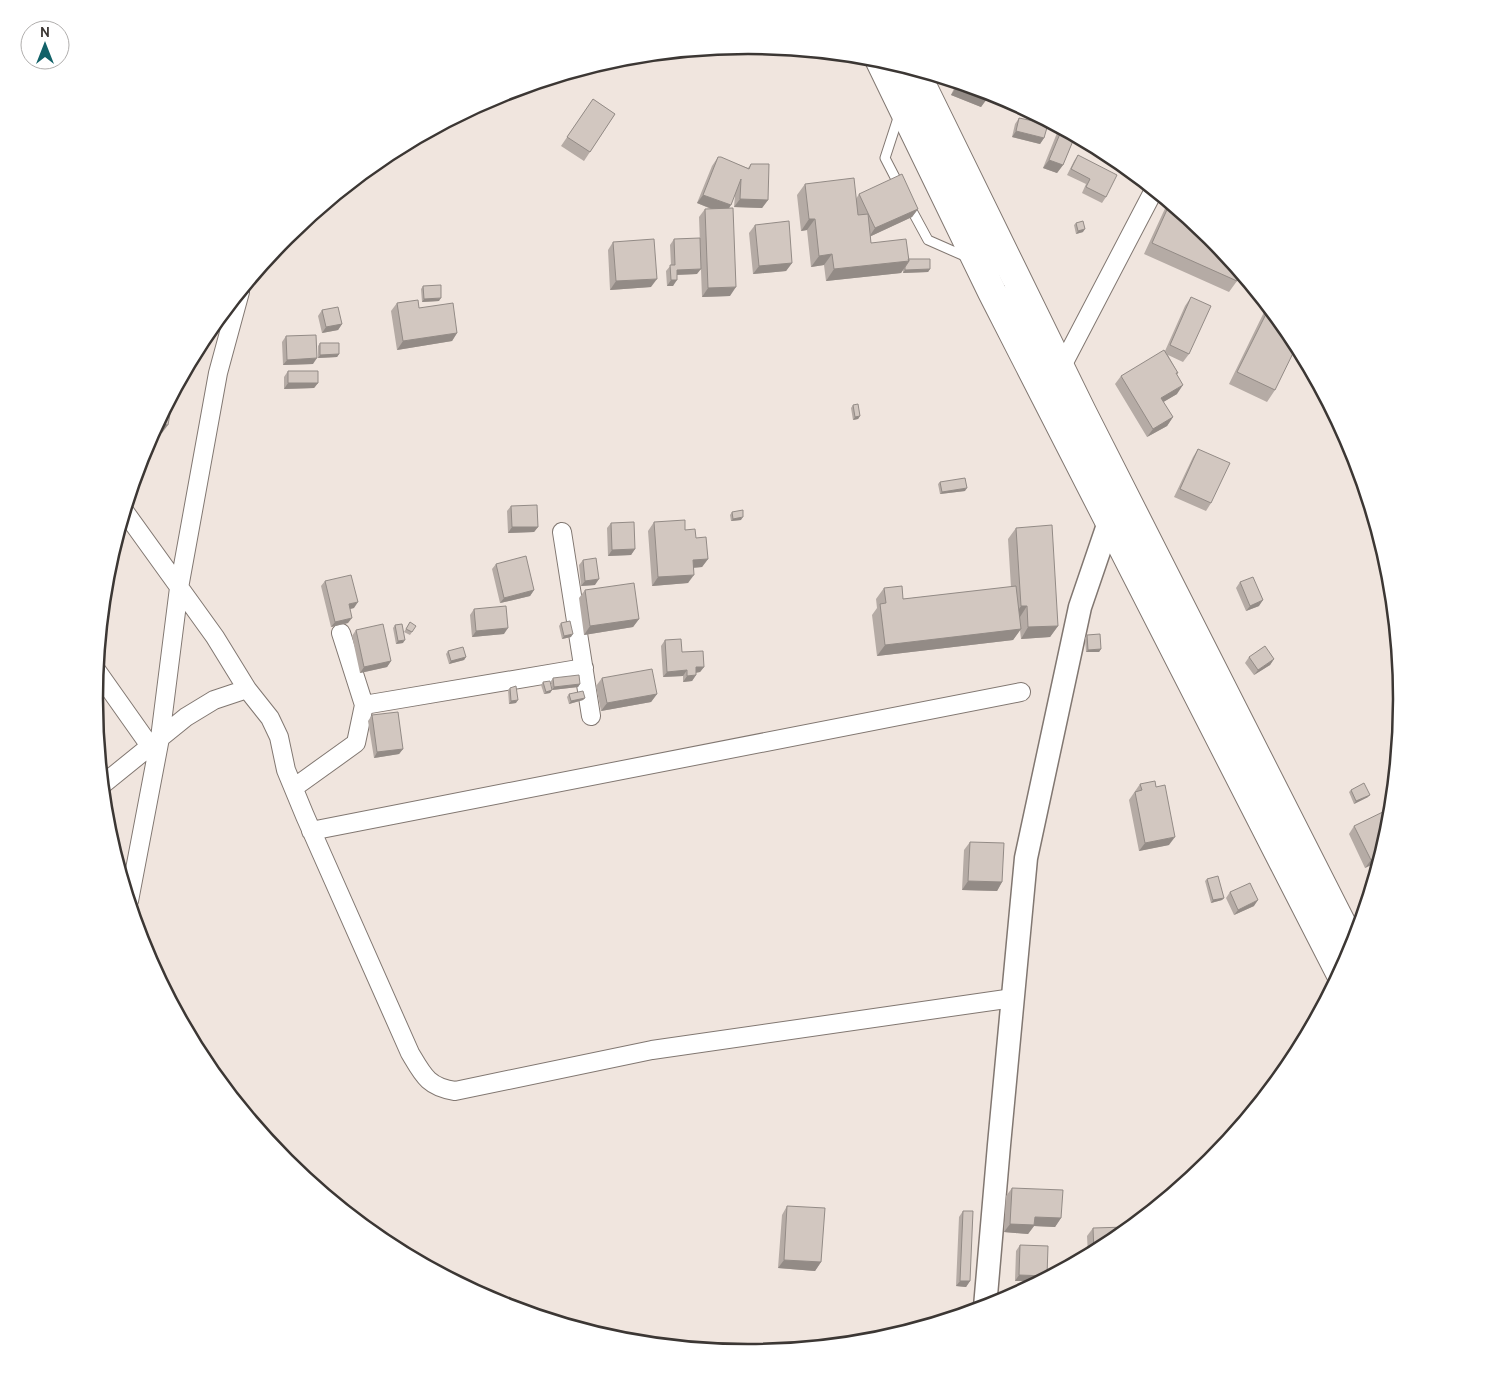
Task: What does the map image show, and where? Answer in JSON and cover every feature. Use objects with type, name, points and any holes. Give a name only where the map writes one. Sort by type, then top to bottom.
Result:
[{"type":"highway","points":[[884,68],[977,262],[1120,514],[1348,936]]},
{"type":"highway","points":[[918,77],[1061,368],[1120,514],[1336,964]]},
{"type":"street","points":[[1061,368],[1151,196]]},
{"type":"street","points":[[131,887],[179,588],[228,317]]},
{"type":"street","points":[[986,1298],[1026,858],[1080,607],[1120,514]]},
{"type":"street","points":[[129,519],[215,637],[247,689],[270,718],[279,737],[286,770],[311,831],[410,1053],[423,1074],[432,1084],[442,1089],[455,1091],[652,1050],[1013,998]]},
{"type":"street","points":[[562,532],[592,716]]},
{"type":"street","points":[[299,784],[356,743],[364,705],[341,633]]},
{"type":"street","points":[[364,705],[584,668]]},
{"type":"street","points":[[103,679],[155,742]]},
{"type":"street","points":[[108,780],[186,717],[214,700],[247,689]]},
{"type":"street","points":[[311,831],[1021,692]]},
{"type":"lane","points":[[902,105],[885,158],[928,240],[977,262]]},
{"type":"building","points":[[593,99],[615,114],[590,152],[567,137]]},
{"type":"building","points":[[1019,118],[1036,121],[1047,127],[1044,138],[1016,131]]},
{"type":"building","points":[[1060,134],[1073,141],[1063,165],[1049,160]]},
{"type":"building","points":[[1078,155],[1117,175],[1106,197],[1086,187],[1090,179],[1071,169]]},
{"type":"building","points":[[718,157],[749,169],[751,164],[769,164],[768,200],[740,199],[741,179],[731,205],[703,195]]},
{"type":"building","points":[[902,174],[918,209],[875,228],[859,194]]},
{"type":"building","points":[[854,178],[858,215],[868,214],[871,243],[906,239],[909,261],[834,269],[832,254],[819,256],[815,219],[809,219],[805,184]]},
{"type":"building","points":[[733,208],[736,287],[708,288],[705,209]]},
{"type":"building","points":[[1167,209],[1204,243],[1233,274],[1237,281],[1152,243]]},
{"type":"building","points":[[789,221],[792,263],[759,266],[755,225]]},
{"type":"building","points":[[1083,221],[1085,229],[1078,231],[1076,223]]},
{"type":"building","points":[[700,238],[701,269],[677,270],[677,280],[671,280],[670,265],[675,265],[674,239]]},
{"type":"building","points":[[654,239],[657,279],[616,281],[613,242]]},
{"type":"building","points":[[908,259],[930,259],[930,269],[905,270]]},
{"type":"building","points":[[441,285],[441,298],[424,299],[423,286]]},
{"type":"building","points":[[1191,297],[1211,306],[1189,354],[1170,345]]},
{"type":"building","points":[[418,300],[419,308],[453,303],[457,333],[403,341],[397,303]]},
{"type":"building","points":[[338,307],[342,324],[326,327],[322,310]]},
{"type":"building","points":[[1266,314],[1293,353],[1275,390],[1237,372]]},
{"type":"building","points":[[316,335],[317,358],[287,360],[286,336]]},
{"type":"building","points":[[320,343],[339,343],[339,354],[320,355]]},
{"type":"building","points":[[1164,350],[1183,385],[1161,398],[1173,417],[1153,429],[1121,376]]},
{"type":"building","points":[[288,371],[318,371],[318,383],[288,383]]},
{"type":"building","points":[[858,404],[860,416],[855,417],[853,405]]},
{"type":"building","points":[[170,411],[168,425],[164,424]]},
{"type":"building","points":[[1198,449],[1230,463],[1211,503],[1180,489]]},
{"type":"building","points":[[965,478],[967,488],[942,492],[940,482]]},
{"type":"building","points":[[537,505],[538,527],[512,527],[511,506]]},
{"type":"building","points":[[743,510],[743,517],[733,519],[732,512]]},
{"type":"building","points":[[685,520],[685,530],[695,529],[696,538],[706,537],[708,559],[693,560],[694,575],[658,577],[654,522]]},
{"type":"building","points":[[634,522],[635,549],[612,550],[611,523]]},
{"type":"building","points":[[1052,525],[1058,626],[1028,627],[1027,606],[1021,606],[1016,528]]},
{"type":"building","points":[[526,556],[534,590],[504,598],[496,564]]},
{"type":"building","points":[[596,558],[599,579],[585,581],[583,560]]},
{"type":"building","points":[[351,575],[358,602],[349,604],[352,618],[335,622],[325,581]]},
{"type":"building","points":[[1253,577],[1263,600],[1250,606],[1240,582]]},
{"type":"building","points":[[634,583],[639,619],[590,626],[585,590]]},
{"type":"building","points":[[902,586],[903,599],[1016,586],[1021,629],[885,645],[880,604],[886,603],[884,588]]},
{"type":"building","points":[[506,606],[508,628],[476,631],[474,609]]},
{"type":"building","points":[[570,621],[573,634],[564,636],[561,623]]},
{"type":"building","points":[[410,622],[416,626],[412,632],[406,629]]},
{"type":"building","points":[[383,624],[391,661],[364,667],[356,630]]},
{"type":"building","points":[[402,624],[405,640],[398,641],[395,625]]},
{"type":"building","points":[[1100,634],[1101,649],[1088,650],[1087,635]]},
{"type":"building","points":[[681,639],[682,652],[703,651],[704,667],[696,667],[696,675],[687,676],[687,670],[667,672],[665,640]]},
{"type":"building","points":[[1265,646],[1274,659],[1258,670],[1249,657]]},
{"type":"building","points":[[463,647],[466,657],[451,661],[448,651]]},
{"type":"building","points":[[652,669],[657,694],[607,703],[602,678]]},
{"type":"building","points":[[579,675],[580,684],[554,687],[553,678]]},
{"type":"building","points":[[550,681],[552,690],[546,692],[543,682]]},
{"type":"building","points":[[516,686],[518,700],[511,701],[510,688]]},
{"type":"building","points":[[583,691],[585,698],[571,701],[569,694]]},
{"type":"building","points":[[398,712],[403,749],[377,752],[372,715]]},
{"type":"building","points":[[1155,781],[1156,787],[1165,785],[1175,837],[1145,843],[1135,792],[1142,790],[1140,784]]},
{"type":"building","points":[[1364,783],[1370,795],[1356,801],[1351,790]]},
{"type":"building","points":[[1383,812],[1373,859],[1371,860],[1354,826]]},
{"type":"building","points":[[970,842],[1004,843],[1002,882],[968,881]]},
{"type":"building","points":[[1218,876],[1224,898],[1213,900],[1207,879]]},
{"type":"building","points":[[1250,883],[1258,900],[1238,910],[1230,892]]},
{"type":"building","points":[[1012,1188],[1063,1190],[1061,1218],[1035,1217],[1034,1225],[1010,1224]]},
{"type":"building","points":[[787,1206],[825,1208],[821,1262],[784,1260]]},
{"type":"building","points":[[963,1211],[973,1211],[970,1281],[960,1281]]},
{"type":"building","points":[[1118,1227],[1094,1244],[1093,1228]]},
{"type":"building","points":[[1020,1245],[1048,1246],[1047,1271],[1037,1276],[1019,1275]]}]
